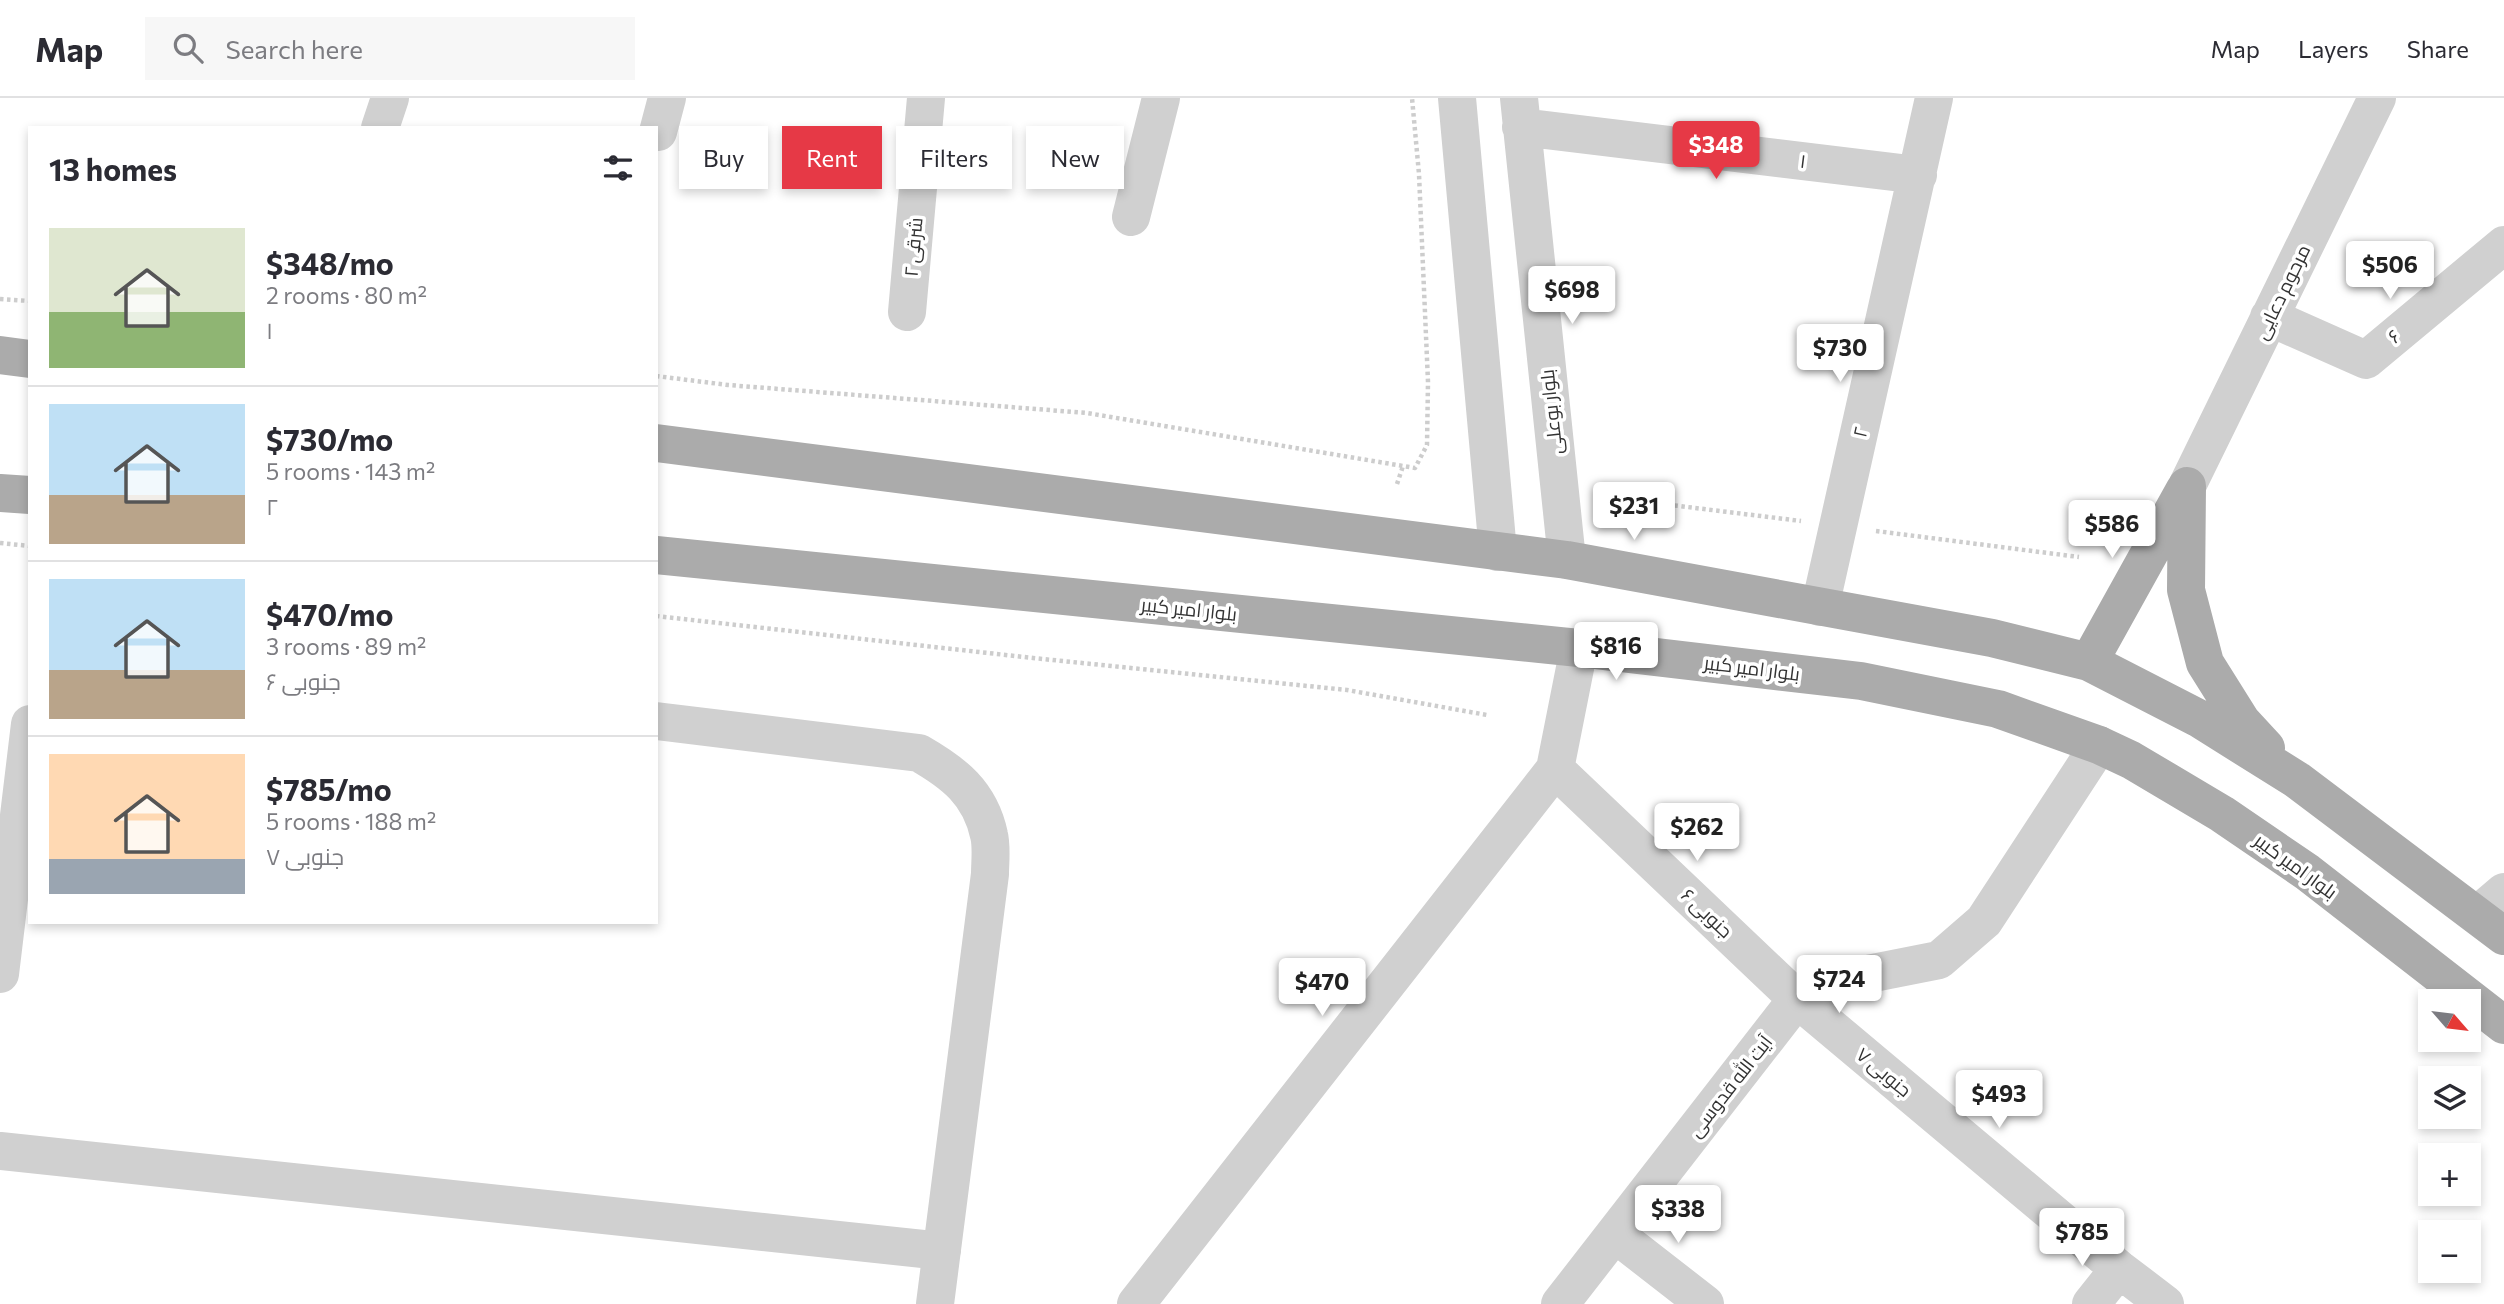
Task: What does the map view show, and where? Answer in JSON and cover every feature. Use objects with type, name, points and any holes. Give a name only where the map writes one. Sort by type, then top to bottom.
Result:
[{"type":"main road","points":[[0,355],[28,359]]},
{"type":"main road","points":[[658,443],[1567,560],[1992,638],[2089,662],[2198,718],[2297,780],[2495,914]]},
{"type":"main road","points":[[2089,662],[2187,486]]},
{"type":"main road","points":[[2187,486],[2186,590],[2204,663],[2242,722],[2297,780]]},
{"type":"main road","points":[[0,493],[28,495]]},
{"type":"main road","name":"بلوار امیر کبیر","points":[[658,555],[1579,648],[1861,681],[1998,709],[2099,745],[2131,760],[2222,814],[2307,872],[2504,1025]]},
{"type":"street","points":[[381,126],[390,98]]},
{"type":"street","name":"شرقی ۲","points":[[907,312],[926,98]]},
{"type":"street","points":[[1131,217],[1161,98]]},
{"type":"street","points":[[1457,98],[1498,552]]},
{"type":"street","name":"۲","points":[[1821,607],[1934,98]]},
{"type":"street","name":"مرحوم دعایی","points":[[2187,486],[2377,98]]},
{"type":"street","name":"۱","points":[[1520,112],[1918,175]]},
{"type":"street","name":"بلوار بوعلی","points":[[1520,112],[1567,560]]},
{"type":"street","name":"۶","points":[[2269,317],[2366,359],[2504,245]]},
{"type":"street","points":[[1136,1304],[1555,769],[1579,648]]},
{"type":"street","points":[[658,721],[919,753],[951,772],[976,801],[989,836],[990,874],[935,1304]]},
{"type":"street","points":[[0,974],[28,741]]},
{"type":"street","points":[[1797,999],[1858,976],[1939,960],[1984,921],[2099,745]]},
{"type":"street","name":"۶ جنوبی","points":[[1555,769],[1797,999]]},
{"type":"street","name":"آیت الله قدوسی","points":[[1560,1304],[1797,999]]},
{"type":"street","name":"۷ جنوبی","points":[[1797,999],[2119,1269],[2165,1304]]},
{"type":"street","points":[[0,1152],[942,1251]]},
{"type":"street","points":[[1615,1234],[1706,1304]]},
{"type":"street","points":[[2091,1304],[2119,1269]]},
{"type":"path","points":[[658,376],[728,385],[1087,413],[1415,468],[1427,444],[1428,369],[1419,174],[1412,98]]},
{"type":"path","points":[[0,299],[28,301]]},
{"type":"path","points":[[1397,484],[1403,466]]},
{"type":"path","points":[[1596,496],[2079,557]]},
{"type":"path","points":[[0,543],[28,546]]},
{"type":"path","points":[[658,616],[1347,690],[1487,715]]}]
